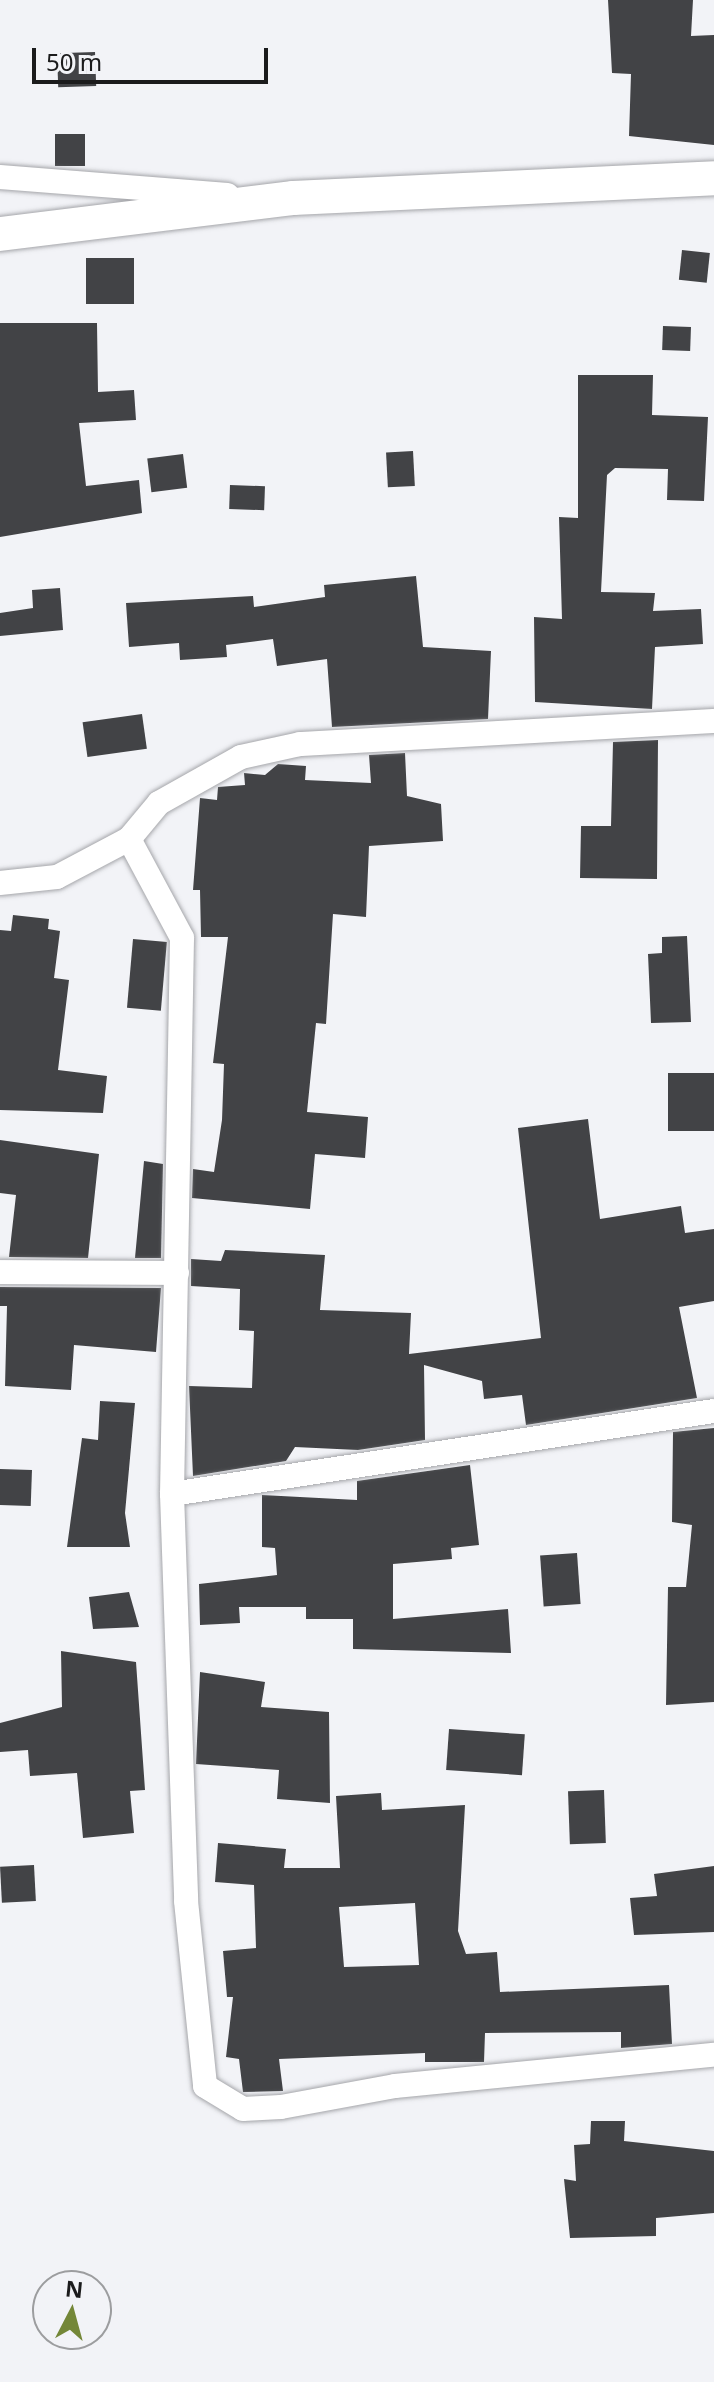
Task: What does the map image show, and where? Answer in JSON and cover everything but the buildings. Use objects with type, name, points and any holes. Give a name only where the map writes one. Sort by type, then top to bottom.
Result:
[{"type":"street","points":[[0,177],[294,198]]},
{"type":"street","points":[[0,234],[294,198],[714,178]]},
{"type":"street","points":[[0,883],[57,877],[129,839],[159,803],[241,757],[300,744],[714,721]]},
{"type":"street","points":[[129,839],[182,938],[172,1494],[186,1901],[205,2086],[217,2099],[243,2109],[281,2107],[395,2086],[714,2055]]},
{"type":"street","points":[[0,1272],[177,1273]]},
{"type":"street","points":[[172,1494],[714,1411]]}]
